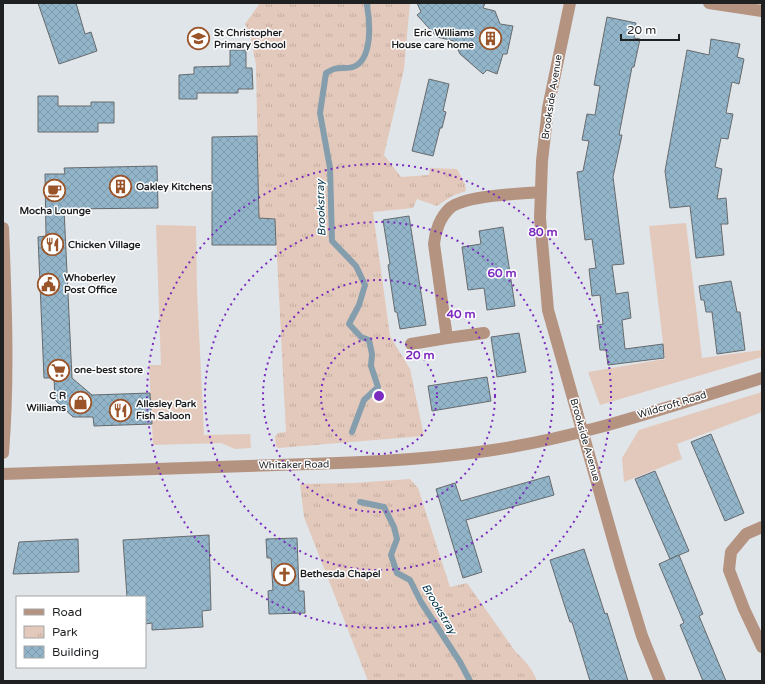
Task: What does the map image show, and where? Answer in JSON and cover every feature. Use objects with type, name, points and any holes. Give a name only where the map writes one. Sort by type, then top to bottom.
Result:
[{"type":"street","name":"Brookside Avenue","points":[[570,3],[548,108],[542,161],[540,218],[548,310],[622,571],[642,636],[660,681]]},
{"type":"street","points":[[709,3],[762,11]]},
{"type":"street","points":[[447,338],[434,244],[435,232],[442,219],[449,209],[457,204],[471,200],[541,192]]},
{"type":"street","points":[[3,228],[7,334],[3,453]]},
{"type":"street","points":[[410,344],[484,333]]},
{"type":"street","name":"Wildcroft Road","points":[[582,431],[650,413],[762,378]]},
{"type":"street","name":"Whitaker Road","points":[[3,474],[377,462],[430,458],[487,451],[533,443],[582,431]]},
{"type":"street","points":[[762,527],[746,534],[731,552],[729,570],[744,609],[762,647]]},
{"type":"green space","points":[[260,3],[410,3],[404,69],[384,155],[401,177],[429,175],[430,168],[457,169],[465,184],[466,191],[452,196],[437,206],[417,199],[413,208],[373,212],[390,336],[410,369],[424,436],[278,448],[276,446],[275,436],[278,433],[286,432],[275,219],[259,218],[256,65],[250,34],[245,24]]},
{"type":"green space","points":[[686,223],[702,358],[762,350],[762,357],[600,405],[588,372],[665,359],[649,226]]},
{"type":"green space","points":[[156,225],[196,226],[197,291],[204,435],[250,434],[251,448],[235,449],[221,443],[153,445],[149,365],[161,365]]},
{"type":"green space","points":[[762,392],[762,412],[677,444],[682,459],[624,482],[622,458],[639,430]]},
{"type":"green space","points":[[410,479],[418,488],[450,587],[467,583],[515,651],[531,669],[537,681],[368,681],[304,517],[300,484],[354,483]]},
{"type":"building","points":[[38,3],[76,3],[85,34],[91,32],[97,51],[59,64]]},
{"type":"building","name":"Eric Williams House care home","points":[[417,3],[485,3],[483,8],[495,11],[500,24],[513,26],[507,54],[503,54],[497,74],[487,70],[483,74],[460,54],[454,41],[437,37],[417,15],[421,12]]},
{"type":"building","points":[[607,17],[636,23],[634,38],[640,39],[634,67],[632,67],[619,135],[622,135],[613,177],[624,264],[612,265],[616,294],[628,292],[631,318],[622,320],[625,349],[663,344],[664,358],[608,365],[606,350],[600,350],[597,325],[603,324],[600,295],[592,296],[589,269],[596,268],[592,239],[585,240],[577,172],[583,171],[589,141],[582,140],[587,114],[595,115],[600,86],[594,85]]},
{"type":"building","points":[[711,39],[740,44],[737,57],[744,59],[739,84],[732,82],[726,113],[733,114],[728,139],[721,138],[715,167],[722,169],[717,199],[726,198],[728,224],[721,224],[724,255],[696,258],[690,206],[670,208],[665,171],[687,50],[709,55]]},
{"type":"building","points":[[230,50],[246,50],[246,68],[252,68],[253,89],[238,89],[238,93],[197,93],[197,99],[179,99],[179,75],[194,74],[194,67],[230,66]]},
{"type":"building","points":[[429,79],[449,84],[443,111],[446,112],[442,128],[440,128],[433,156],[412,151]]},
{"type":"building","points":[[38,96],[58,96],[58,106],[91,106],[91,102],[114,102],[114,123],[98,123],[98,132],[38,132]]},
{"type":"building","points":[[257,136],[259,218],[275,219],[276,245],[212,245],[212,137]]},
{"type":"building","points":[[157,166],[158,208],[64,209],[72,378],[92,395],[150,393],[152,424],[94,426],[93,417],[73,417],[55,400],[54,378],[44,378],[38,237],[46,236],[45,174],[65,174],[64,168]]},
{"type":"building","points":[[409,216],[426,325],[400,329],[397,312],[395,312],[388,265],[390,264],[383,220]]},
{"type":"building","points":[[503,227],[515,306],[487,310],[484,288],[468,290],[462,247],[481,244],[479,231]]},
{"type":"building","points":[[731,281],[737,312],[740,312],[745,350],[717,354],[712,312],[706,312],[704,300],[701,300],[699,286]]},
{"type":"building","points":[[519,333],[526,372],[497,377],[491,337]]},
{"type":"building","points":[[487,377],[491,401],[432,411],[428,386]]},
{"type":"building","points":[[711,434],[744,513],[725,521],[691,442]]},
{"type":"building","points":[[655,471],[689,551],[670,559],[635,479]]},
{"type":"building","points":[[549,476],[554,495],[466,520],[482,572],[463,578],[436,489],[455,483],[461,501]]},
{"type":"building","points":[[209,535],[211,610],[202,611],[203,627],[152,630],[152,623],[146,624],[146,596],[127,596],[123,540]]},
{"type":"building","name":"Bethesda Chapel","points":[[297,538],[299,591],[304,591],[305,613],[269,614],[268,591],[273,590],[271,558],[267,558],[266,539]]},
{"type":"building","points":[[78,539],[79,572],[13,574],[19,542]]},
{"type":"building","points":[[584,549],[605,614],[607,613],[628,681],[590,681],[572,622],[570,622],[565,607],[550,560]]},
{"type":"building","points":[[679,555],[703,614],[699,616],[726,681],[703,681],[680,625],[684,623],[659,564]]},
{"type":"waterway","name":"Brookstray","points":[[352,432],[364,400],[378,387],[371,366],[372,354],[369,340],[361,337],[349,324],[359,305],[365,285],[356,266],[332,241],[330,168],[320,113],[326,73],[336,68],[353,67],[364,57],[369,40],[368,3]]},
{"type":"waterway","name":"Brookstray","points":[[360,502],[384,507],[394,527],[397,539],[391,555],[397,573],[410,580],[421,602],[460,662],[470,681]]},
{"type":"place","name":"St Christopher Primary School","points":[[198,39]]},
{"type":"place","name":"Eric Williams House care home","points":[[490,39]]},
{"type":"place","name":"Oakley Kitchens","points":[[121,187]]},
{"type":"place","name":"Mocha Lounge","points":[[55,191]]},
{"type":"place","name":"Chicken Village","points":[[52,245]]},
{"type":"place","name":"Whoberley Post Office","points":[[49,284]]},
{"type":"place","name":"one-best store","points":[[58,370]]},
{"type":"place","name":"C R Williams","points":[[81,402]]},
{"type":"place","name":"Allesley Park Fish Saloon","points":[[121,410]]},
{"type":"place","name":"Bethesda Chapel","points":[[285,574]]}]
